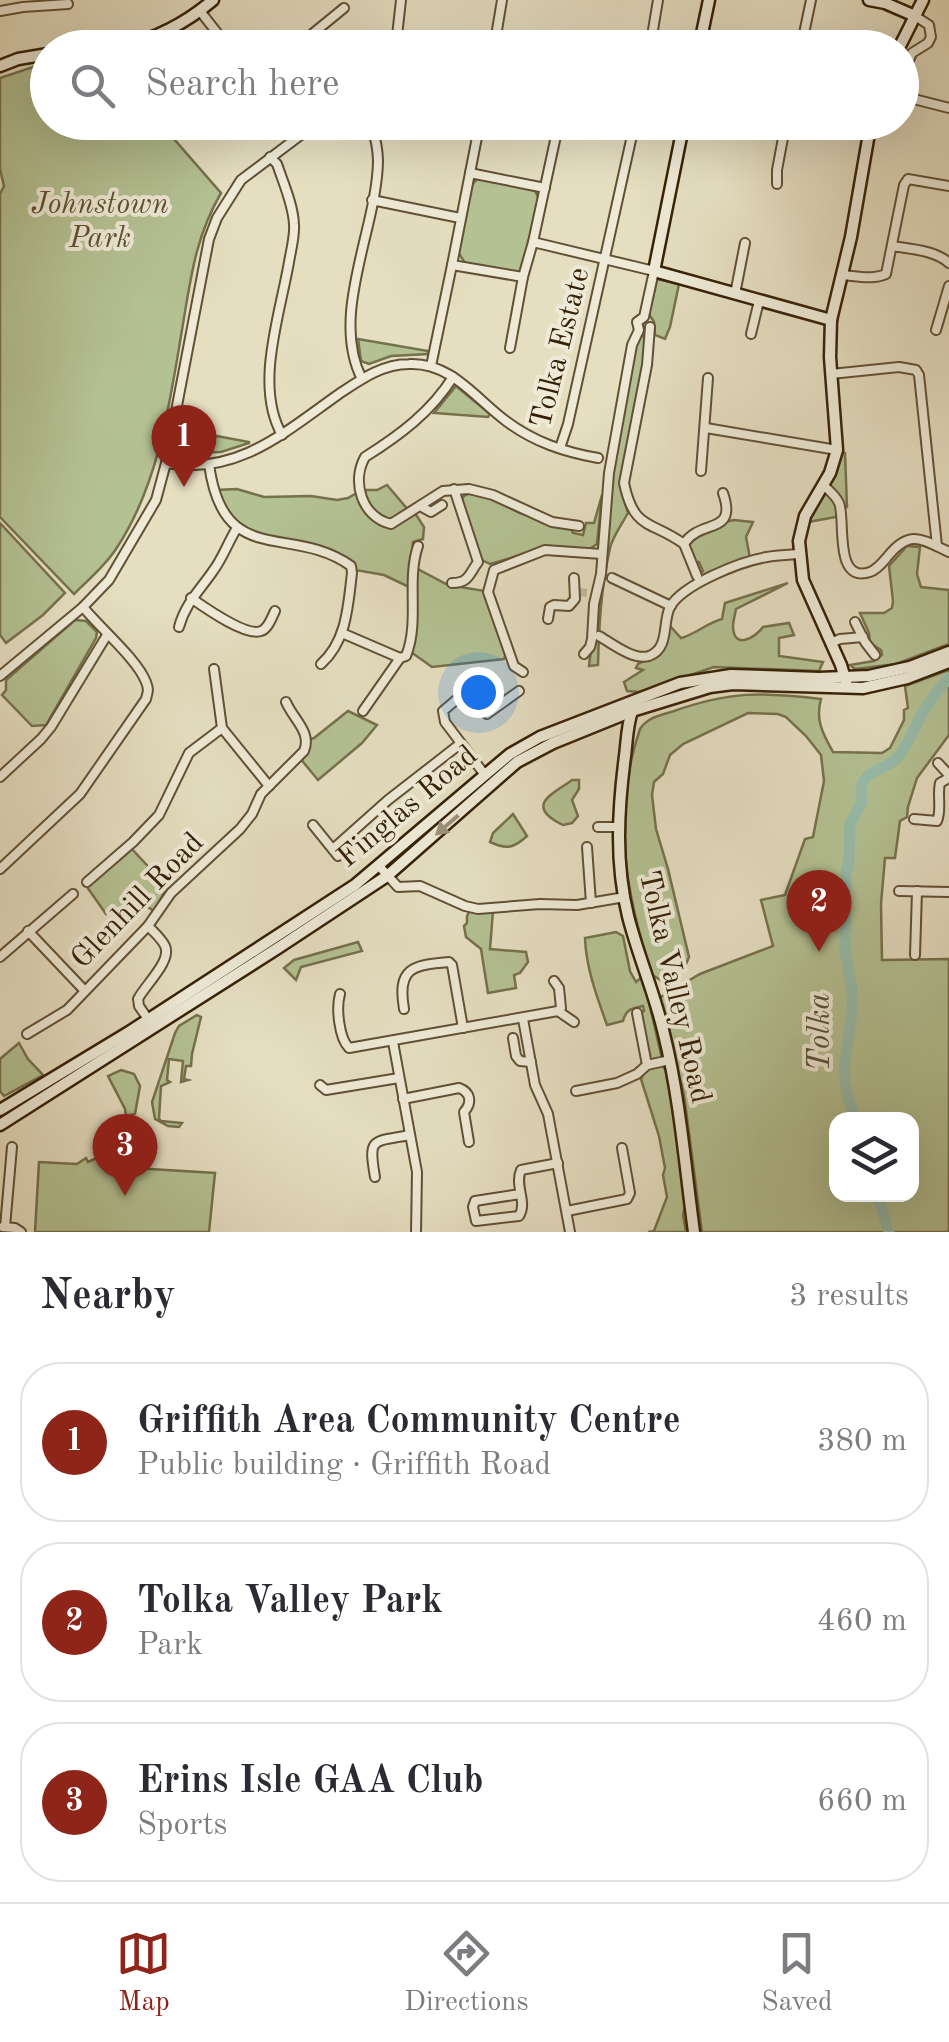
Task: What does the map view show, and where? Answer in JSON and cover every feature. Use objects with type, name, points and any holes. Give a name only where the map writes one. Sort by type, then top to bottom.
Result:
[{"type":"main road","points":[[172,30],[212,0]]},
{"type":"main road","points":[[702,30],[708,0]]},
{"type":"main road","points":[[869,0],[915,16]]},
{"type":"main road","points":[[908,30],[924,0]]},
{"type":"main road","points":[[0,66],[30,57]]},
{"type":"main road","points":[[680,140],[654,272],[830,320]]},
{"type":"main road","points":[[846,682],[803,580],[799,541],[806,516],[830,473],[836,450],[830,320],[868,140]]},
{"type":"main road","name":"Finglas Road","points":[[846,682],[910,667],[949,652]]},
{"type":"main road","name":"Finglas Road","points":[[383,871],[484,774],[525,744],[565,726],[710,687],[846,682],[876,686],[949,662]]},
{"type":"main road","name":"Finglas Road","points":[[1,1116],[383,871],[517,762],[629,706]]},
{"type":"main road","name":"Tolka Valley Road","points":[[629,706],[618,826],[624,897],[670,1060],[694,1232]]},
{"type":"main road","points":[[593,726],[616,728],[624,738],[626,753]]},
{"type":"street","points":[[397,30],[401,0]]},
{"type":"street","points":[[497,30],[502,0]]},
{"type":"street","points":[[653,30],[658,0]]},
{"type":"street","points":[[805,30],[811,0]]},
{"type":"street","points":[[0,11],[34,3],[68,4]]},
{"type":"street","points":[[317,30],[344,8]]},
{"type":"street","points":[[200,11],[215,30]]},
{"type":"street","points":[[915,16],[929,26],[931,37],[919,48]]},
{"type":"street","points":[[919,100],[949,108]]},
{"type":"street","points":[[0,676],[83,607],[110,580],[131,546],[156,500],[166,463],[209,239],[217,218],[236,186],[293,140]]},
{"type":"street","points":[[362,378],[352,348],[351,312],[378,158],[374,140]]},
{"type":"street","points":[[431,366],[476,140]]},
{"type":"street","name":"Tolka Estate","points":[[509,348],[555,140]]},
{"type":"street","name":"Tolka Estate","points":[[560,448],[632,140]]},
{"type":"street","points":[[777,184],[783,140]]},
{"type":"street","points":[[270,157],[280,175],[294,222],[270,369],[272,418],[282,435]]},
{"type":"street","points":[[470,173],[545,188]]},
{"type":"street","points":[[842,274],[886,274],[908,179],[949,186]]},
{"type":"street","points":[[372,200],[460,218]]},
{"type":"street","name":"Tolka Estate","points":[[533,242],[654,272]]},
{"type":"street","points":[[735,294],[745,244]]},
{"type":"street","points":[[892,246],[938,254],[949,263]]},
{"type":"street","name":"Tolka Estate","points":[[452,265],[523,278]]},
{"type":"street","points":[[548,619],[550,607],[569,606],[601,574],[609,473],[632,345],[650,320],[644,317],[654,272]]},
{"type":"street","points":[[936,330],[949,286]]},
{"type":"street","points":[[751,334],[759,301]]},
{"type":"street","points":[[644,329],[650,342],[624,483],[627,500],[634,514],[647,525],[684,544]]},
{"type":"street","points":[[166,463],[226,462],[259,450],[362,378],[400,364],[415,363],[452,377],[505,420],[543,444],[598,458]]},
{"type":"street","points":[[831,374],[899,367],[919,374],[937,546]]},
{"type":"street","points":[[452,377],[421,418],[365,458],[361,466],[365,507],[374,518],[391,524],[443,491],[481,490],[552,522],[579,526]]},
{"type":"street","points":[[700,471],[708,378]]},
{"type":"street","points":[[706,428],[836,450]]},
{"type":"street","points":[[209,464],[218,501],[238,528],[260,540],[326,554],[351,566],[342,633],[321,664]]},
{"type":"street","points":[[824,485],[839,502],[843,554],[856,571],[872,572],[900,541],[908,538],[949,552]]},
{"type":"street","points":[[454,489],[478,562],[494,570],[544,550],[602,554]]},
{"type":"street","points":[[696,576],[684,544],[692,534],[725,518],[728,508],[723,493]]},
{"type":"street","points":[[420,506],[431,512],[442,505]]},
{"type":"street","points":[[179,627],[192,598],[212,574],[238,528]]},
{"type":"street","points":[[362,711],[400,658],[406,656],[411,639],[418,546]]},
{"type":"street","points":[[602,641],[642,658],[649,656],[664,641],[671,606],[685,592],[703,580],[763,557],[799,554]]},
{"type":"street","points":[[452,583],[468,580],[478,562]]},
{"type":"street","points":[[494,570],[488,592],[514,666],[522,672]]},
{"type":"street","points":[[574,578],[584,593],[592,639],[584,654]]},
{"type":"street","points":[[612,578],[671,606]]},
{"type":"street","points":[[192,598],[245,630],[256,632],[270,623],[275,611]]},
{"type":"street","points":[[0,869],[80,794],[141,708],[148,690],[138,669],[83,607]]},
{"type":"street","points":[[855,622],[875,655]]},
{"type":"street","points":[[342,633],[400,658]]},
{"type":"street","points":[[0,777],[51,727],[107,635]]},
{"type":"street","points":[[831,643],[864,638]]},
{"type":"street","points":[[214,669],[222,728],[269,786]]},
{"type":"street","points":[[484,774],[442,719],[443,711],[462,694],[469,694],[487,714],[519,691]]},
{"type":"street","name":"Glenhill Road","points":[[27,1034],[67,1010],[148,926],[171,892],[240,828],[261,794],[304,751],[308,744],[306,735],[286,702]]},
{"type":"street","points":[[87,882],[160,815],[189,754],[222,728]]},
{"type":"street","points":[[313,826],[336,852],[388,800],[460,744]]},
{"type":"street","points":[[914,819],[937,821],[940,783],[949,777],[938,764]]},
{"type":"street","points":[[926,790],[938,792]]},
{"type":"street","points":[[598,827],[618,826]]},
{"type":"street","points":[[587,846],[591,902]]},
{"type":"street","points":[[383,871],[398,887],[420,886],[478,909],[624,897]]},
{"type":"street","points":[[915,955],[917,891]]},
{"type":"street","points":[[898,892],[949,892]]},
{"type":"street","points":[[0,957],[73,894]]},
{"type":"street","points":[[148,926],[167,949],[163,966],[138,999],[151,1023]]},
{"type":"street","points":[[28,931],[84,990]]},
{"type":"street","points":[[404,1009],[402,982],[409,973],[414,968],[449,962],[463,1028]]},
{"type":"street","points":[[340,994],[338,1004],[347,1047],[558,1011],[560,998],[554,980]]},
{"type":"street","points":[[558,1011],[574,1022]]},
{"type":"street","points":[[637,1013],[648,1065]]},
{"type":"street","points":[[523,1019],[535,1085],[548,1114],[570,1232]]},
{"type":"street","points":[[513,1038],[516,1056],[520,1061],[531,1062]]},
{"type":"street","points":[[393,1042],[418,1190],[416,1232]]},
{"type":"street","points":[[576,1091],[629,1079],[648,1065],[670,1060]]},
{"type":"street","points":[[320,1085],[326,1090],[399,1078]]},
{"type":"street","points":[[403,1099],[459,1088],[466,1091],[470,1098],[464,1112],[469,1142]]},
{"type":"street","points":[[374,1177],[372,1146],[377,1141],[410,1135]]},
{"type":"street","points":[[12,1147],[5,1177],[2,1227],[21,1232]]},
{"type":"street","points":[[567,1210],[627,1198],[630,1193],[622,1148]]},
{"type":"street","points":[[520,1194],[475,1201],[472,1207],[476,1221],[519,1216],[523,1206],[518,1177],[521,1170],[558,1162]]},
{"type":"green space","name":"Johnstown Park","points":[[30,68],[30,140],[175,140],[221,193],[196,257],[168,411],[143,497],[112,555],[74,594],[0,517],[0,194],[4,186],[0,169],[0,78]]},
{"type":"green space","points":[[484,178],[530,188],[539,199],[525,265],[518,273],[465,263],[458,252],[470,187]]},
{"type":"green space","points":[[657,279],[679,284],[665,339],[655,335],[649,314]]},
{"type":"green space","points":[[642,335],[646,339],[645,355],[621,480],[628,513],[610,548],[601,606],[598,665],[589,666],[612,473],[636,344]]},
{"type":"green space","points":[[358,339],[428,354],[391,356],[369,364],[361,361]]},
{"type":"green space","points":[[456,386],[490,414],[488,417],[434,413]]},
{"type":"green space","points":[[179,429],[249,443],[221,452],[178,453],[174,450]]},
{"type":"green space","points":[[837,451],[845,453],[847,507],[841,509],[841,516],[803,523]]},
{"type":"green space","points":[[387,485],[424,527],[423,539],[413,542],[409,587],[384,575],[355,570],[334,553],[249,532],[230,517],[216,490],[237,489],[264,497],[337,500]]},
{"type":"green space","points":[[470,492],[583,535],[586,523],[594,523],[602,495],[597,544],[588,550],[535,551],[490,564],[480,559],[462,504],[463,497]]},
{"type":"green space","points":[[734,520],[753,522],[746,537],[750,558],[701,577],[703,571],[699,562],[694,563],[688,542]]},
{"type":"green space","points":[[0,523],[65,593],[6,643],[0,635]]},
{"type":"green space","points":[[907,546],[920,547],[917,574],[921,587],[949,590],[949,644],[896,664],[855,669],[850,665],[874,661],[882,655],[870,643],[860,613],[884,613],[892,608],[889,566]]},
{"type":"green space","points":[[414,567],[448,585],[485,591],[506,654],[504,659],[432,667],[408,650]]},
{"type":"green space","points":[[788,583],[736,609],[734,634],[745,640],[763,627],[789,623],[794,635],[779,638],[779,656],[823,662],[819,671],[714,667],[640,692],[627,691],[624,682],[643,670],[636,668],[638,664],[658,654],[669,628],[681,638],[722,619],[725,603]]},
{"type":"green space","points":[[75,620],[86,621],[97,632],[96,638],[46,725],[32,726],[2,695],[6,680]]},
{"type":"green space","points":[[949,670],[949,735],[917,778],[907,817],[900,821],[895,858],[885,858],[881,904],[882,960],[949,959],[949,1232],[702,1232],[684,1095],[659,998],[700,974],[773,946],[761,900],[785,895],[805,839],[813,837],[824,781],[821,755],[786,717],[748,713],[683,744],[670,755],[663,774],[654,782],[652,795],[656,829],[689,957],[680,973],[664,982],[652,975],[635,914],[625,853],[626,792],[640,729],[655,717],[713,700],[763,694],[821,699],[820,720],[833,752],[882,753],[890,748],[908,708],[905,686]]},
{"type":"green space","points":[[348,711],[377,725],[318,780],[299,757],[307,740]]},
{"type":"green space","points":[[572,780],[579,780],[572,800],[578,816],[563,825],[551,818],[543,805]]},
{"type":"green space","points":[[513,814],[527,836],[510,846],[490,842],[493,833]]},
{"type":"green space","points":[[132,849],[167,887],[154,911],[143,904],[106,914],[87,887]]},
{"type":"green space","points":[[470,910],[493,911],[490,949],[526,952],[528,962],[514,975],[516,988],[488,993],[481,949],[466,937],[464,926]]},
{"type":"green space","points":[[616,932],[623,936],[636,982],[643,976],[662,1059],[649,1061],[640,1013],[643,1006],[630,1010],[623,1021],[607,1025],[590,971],[585,938]]},
{"type":"green space","points":[[358,942],[362,951],[301,967],[296,980],[284,968],[294,960]]},
{"type":"green space","points":[[197,1015],[201,1017],[191,1066],[186,1066],[184,1079],[188,1080],[181,1082],[183,1061],[169,1059],[170,1082],[161,1086],[159,1119],[182,1123],[179,1127],[168,1126],[155,1119],[152,1102],[175,1033]]},
{"type":"green space","points":[[19,1043],[43,1075],[4,1096],[0,1091],[0,1059]]},
{"type":"green space","points":[[662,1065],[667,1072],[686,1202],[686,1232],[648,1232],[654,1231],[667,1197],[659,1136],[641,1079],[649,1069]]},
{"type":"green space","points":[[121,1070],[134,1074],[140,1086],[135,1114],[126,1116],[108,1076]]},
{"type":"green space","points":[[136,1124],[142,1139],[134,1137],[128,1141],[134,1168],[215,1173],[209,1232],[35,1232],[39,1162],[77,1164],[86,1158],[88,1162],[112,1151],[111,1146],[124,1139],[127,1127]]},
{"type":"waterway","name":"Tolka","points":[[853,1112],[844,1069],[852,1013],[845,950],[850,824],[862,802],[866,778],[897,758],[927,706],[949,678]]},
{"type":"waterway","name":"Tolka","points":[[880,1202],[889,1232]]},
{"type":"tunnel","points":[[579,592],[587,593]]},
{"type":"place","name":"Griffith Area Community Centre","points":[[184,487]]},
{"type":"place","name":"Tolka Valley Park","points":[[819,952]]},
{"type":"place","name":"Erins Isle GAA Club","points":[[125,1196]]}]
